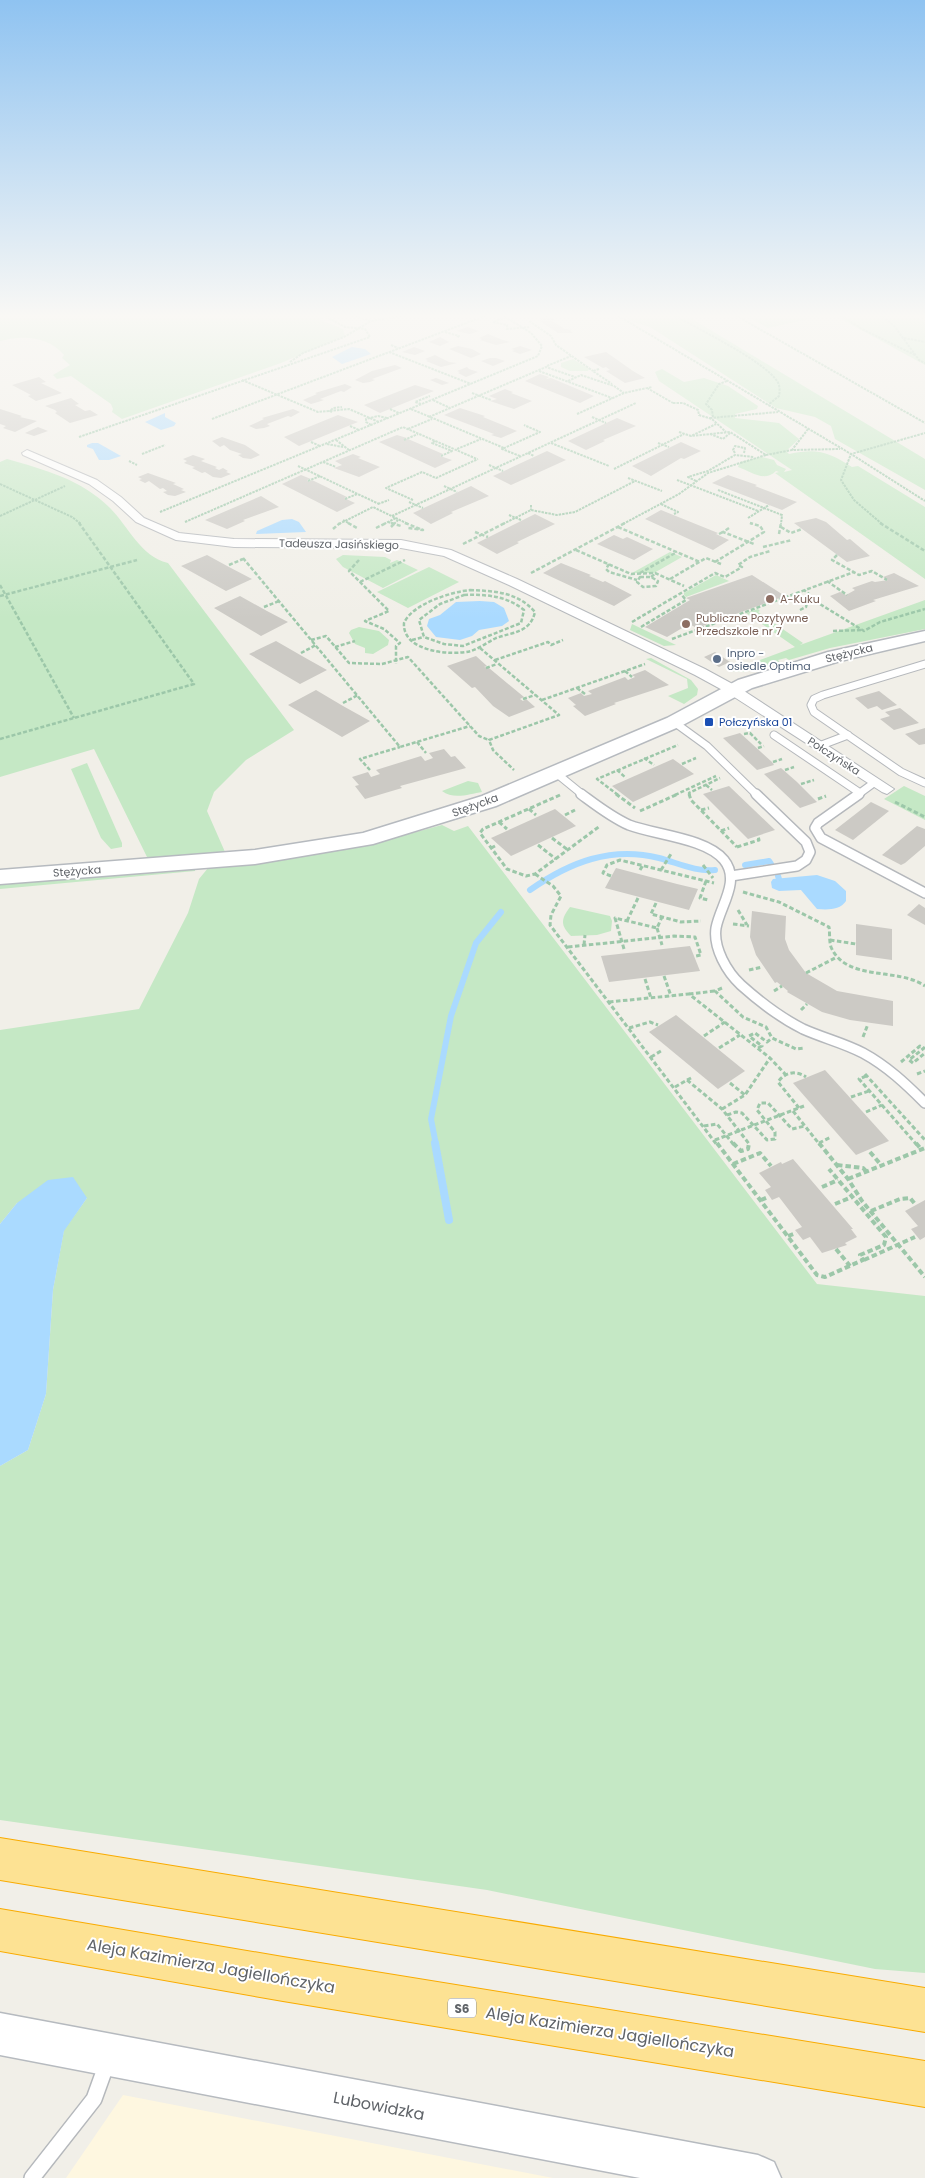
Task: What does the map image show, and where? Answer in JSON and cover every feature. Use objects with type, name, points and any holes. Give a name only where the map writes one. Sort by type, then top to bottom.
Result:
[{"type":"highway","points":[[0,1858],[925,2010]]},
{"type":"highway","name":"Aleja Kazimierza Jagiellończyka","points":[[0,1930],[283,1979],[925,2084]]},
{"type":"street","name":"Tadeusza Jasińskiego","points":[[27,453],[93,482],[117,499],[140,520],[176,536],[234,543],[346,542],[401,544],[447,553],[612,629],[733,690]]},
{"type":"street","name":"Stężycka","points":[[0,877],[255,858],[365,839],[489,801],[674,722],[745,684],[834,656],[925,636]]},
{"type":"street","name":"Połczyńska","points":[[733,690],[881,786]]},
{"type":"street","name":"Lubowidzka","points":[[0,2034],[758,2178]]},
{"type":"lane","points":[[925,664],[814,699],[811,705],[814,712],[901,772],[925,783]]},
{"type":"lane","points":[[674,722],[707,746],[806,842],[810,852],[806,860],[797,866],[731,876]]},
{"type":"lane","points":[[774,735],[860,792]]},
{"type":"lane","points":[[818,746],[848,735]]},
{"type":"lane","points":[[556,773],[608,813],[622,821],[703,847],[723,858],[731,876],[729,891],[716,931],[722,959],[740,984],[768,1008],[795,1024],[861,1052],[881,1064],[925,1103]]},
{"type":"lane","points":[[881,786],[860,792],[818,823],[815,828],[817,833],[821,838],[925,894]]},
{"type":"lane","points":[[32,2178],[94,2099],[110,2055]]},
{"type":"path","points":[[79,437],[140,416]]},
{"type":"path","points":[[212,419],[221,416]]},
{"type":"path","points":[[365,416],[379,422]]},
{"type":"path","points":[[371,425],[365,421],[369,417],[378,416],[387,419]]},
{"type":"path","points":[[157,514],[394,416]]},
{"type":"path","points":[[426,416],[520,456]]},
{"type":"path","points":[[391,516],[609,416]]},
{"type":"path","points":[[701,416],[710,418],[726,432]]},
{"type":"path","points":[[710,418],[731,416]]},
{"type":"path","points":[[785,416],[851,454],[925,502]]},
{"type":"path","points":[[910,416],[925,424]]},
{"type":"path","points":[[592,417],[606,423]]},
{"type":"path","points":[[408,429],[433,418]]},
{"type":"path","points":[[692,436],[716,424]]},
{"type":"path","points":[[504,448],[540,432],[524,425]]},
{"type":"path","points":[[350,426],[359,430]]},
{"type":"path","points":[[181,523],[404,427],[478,459],[436,478],[422,472],[386,488],[413,500]]},
{"type":"path","points":[[792,450],[808,429]]},
{"type":"path","points":[[679,432],[692,436],[730,432],[766,455]]},
{"type":"path","points":[[709,434],[723,439],[730,432]]},
{"type":"path","points":[[851,454],[902,441],[925,432]]},
{"type":"path","points":[[570,433],[577,436]]},
{"type":"path","points":[[404,440],[419,434]]},
{"type":"path","points":[[614,469],[684,434]]},
{"type":"path","points":[[441,456],[481,438]]},
{"type":"path","points":[[336,440],[343,443],[343,447]]},
{"type":"path","points":[[436,441],[432,443],[452,452]]},
{"type":"path","points":[[311,442],[320,446]]},
{"type":"path","points":[[550,442],[609,466]]},
{"type":"path","points":[[658,443],[669,447]]},
{"type":"path","points":[[326,444],[350,450]]},
{"type":"path","points":[[142,454],[165,445]]},
{"type":"path","points":[[735,453],[733,450],[735,446],[745,448],[744,453]]},
{"type":"path","points":[[527,574],[679,494],[689,484],[731,463],[792,450],[842,449]]},
{"type":"path","points":[[527,453],[534,456]]},
{"type":"path","points":[[696,481],[688,477],[710,470],[735,453],[744,453],[755,458]]},
{"type":"path","points":[[326,454],[333,457]]},
{"type":"path","points":[[851,454],[841,480],[847,493],[891,531],[925,551]]},
{"type":"path","points":[[634,459],[641,461]]},
{"type":"path","points":[[129,461],[137,465]]},
{"type":"path","points":[[323,461],[336,467]]},
{"type":"path","points":[[489,465],[503,470]]},
{"type":"path","points":[[298,466],[379,504]]},
{"type":"path","points":[[710,470],[714,472]]},
{"type":"path","points":[[308,481],[320,476]]},
{"type":"path","points":[[628,478],[662,491]]},
{"type":"path","points":[[677,480],[758,512]]},
{"type":"path","points":[[460,545],[531,510],[566,515],[636,481]]},
{"type":"path","points":[[0,484],[81,524],[194,684],[133,703],[0,739]]},
{"type":"path","points":[[0,516],[67,486]]},
{"type":"path","points":[[444,486],[458,492]]},
{"type":"path","points":[[713,494],[723,488]]},
{"type":"path","points":[[718,490],[782,515],[779,534]]},
{"type":"path","points":[[345,499],[357,493]]},
{"type":"path","points":[[330,533],[343,520],[389,500]]},
{"type":"path","points":[[409,502],[423,508]]},
{"type":"path","points":[[660,504],[678,512]]},
{"type":"path","points":[[531,505],[531,510]]},
{"type":"path","points":[[748,518],[768,505]]},
{"type":"path","points":[[373,507],[397,520],[421,527],[423,531],[388,522]]},
{"type":"path","points":[[674,514],[683,509]]},
{"type":"path","points":[[510,515],[522,520]]},
{"type":"path","points":[[343,520],[355,526]]},
{"type":"path","points":[[374,529],[397,520]]},
{"type":"path","points":[[397,520],[390,527],[412,524]]},
{"type":"path","points":[[715,562],[764,532],[760,526],[750,523]]},
{"type":"path","points":[[618,527],[700,562]]},
{"type":"path","points":[[781,527],[791,533]]},
{"type":"path","points":[[719,534],[729,528]]},
{"type":"path","points":[[784,535],[802,529]]},
{"type":"path","points":[[475,532],[488,537]]},
{"type":"path","points":[[723,532],[754,544]]},
{"type":"path","points":[[763,547],[792,540]]},
{"type":"path","points":[[575,549],[627,572],[639,574],[655,573],[684,586]]},
{"type":"path","points":[[626,626],[715,573],[725,577],[742,567],[738,565],[750,557],[770,550]]},
{"type":"path","points":[[639,574],[677,552]]},
{"type":"path","points":[[240,554],[400,747]]},
{"type":"path","points":[[828,561],[837,555]]},
{"type":"path","points":[[365,556],[353,564],[349,571],[390,611],[365,621],[381,626],[391,632],[400,643],[396,646],[396,663]]},
{"type":"path","points":[[670,579],[706,558],[721,564]]},
{"type":"path","points":[[229,566],[244,559]]},
{"type":"path","points":[[0,596],[137,560]]},
{"type":"path","points":[[832,560],[859,575],[872,571],[888,580]]},
{"type":"path","points":[[360,582],[402,562]]},
{"type":"path","points":[[609,564],[606,568],[609,572],[622,574],[637,580],[638,584],[643,587],[656,586],[658,581],[651,577],[637,580]]},
{"type":"path","points":[[622,574],[627,572]]},
{"type":"path","points":[[676,642],[671,639],[854,572]]},
{"type":"path","points":[[651,577],[655,573]]},
{"type":"path","points":[[827,581],[847,594]]},
{"type":"path","points":[[0,585],[74,718]]},
{"type":"path","points":[[470,590],[496,592],[518,598],[535,612],[532,624],[522,632],[496,638],[480,648],[446,653],[420,646],[411,640],[404,630],[407,618],[437,596],[470,590]]},
{"type":"path","points":[[804,590],[809,594],[810,598],[864,631],[880,622],[925,609]]},
{"type":"path","points":[[493,596],[496,592]]},
{"type":"path","points":[[641,627],[686,600],[681,594]]},
{"type":"path","points":[[411,640],[424,637],[444,645],[456,647],[480,641],[490,634],[521,623],[524,610],[518,604],[493,596],[464,595],[442,602],[419,620],[419,626],[424,637]]},
{"type":"path","points":[[800,610],[806,607],[810,598]]},
{"type":"path","points":[[264,608],[279,601]]},
{"type":"path","points":[[758,608],[764,612]]},
{"type":"path","points":[[490,634],[496,638]]},
{"type":"path","points":[[311,640],[326,636],[349,663],[396,663],[408,657],[479,736],[489,740],[559,715],[480,648]]},
{"type":"path","points":[[494,660],[548,642],[550,645],[563,640]]},
{"type":"path","points":[[335,647],[356,641]]},
{"type":"path","points":[[301,653],[316,645]]},
{"type":"path","points":[[542,700],[649,662]]},
{"type":"path","points":[[486,668],[498,663]]},
{"type":"path","points":[[625,671],[632,677]]},
{"type":"path","points":[[577,688],[585,694]]},
{"type":"path","points":[[342,704],[358,695]]},
{"type":"path","points":[[523,699],[536,695]]},
{"type":"path","points":[[370,770],[360,759],[470,726]]},
{"type":"path","points":[[489,740],[493,750],[508,766],[533,782]]},
{"type":"path","points":[[417,742],[426,753]]},
{"type":"path","points":[[639,812],[597,779],[676,743],[683,748]]},
{"type":"path","points":[[758,748],[764,746]]},
{"type":"path","points":[[690,753],[704,763]]},
{"type":"path","points":[[644,758],[654,765]]},
{"type":"path","points":[[682,764],[696,758]]},
{"type":"path","points":[[773,762],[783,759]]},
{"type":"path","points":[[785,770],[795,767]]},
{"type":"path","points":[[617,770],[626,778]]},
{"type":"path","points":[[634,816],[720,774],[715,771]]},
{"type":"path","points":[[737,847],[692,800],[689,793],[726,776],[739,777]]},
{"type":"path","points":[[801,784],[814,780]]},
{"type":"path","points":[[706,785],[712,790]]},
{"type":"path","points":[[881,786],[887,798],[925,817]]},
{"type":"path","points":[[557,796],[483,829],[480,833],[507,869],[526,876],[537,875],[604,823]]},
{"type":"path","points":[[701,810],[709,808]]},
{"type":"path","points":[[529,809],[536,815]]},
{"type":"path","points":[[499,822],[507,829]]},
{"type":"path","points":[[721,831],[729,828]]},
{"type":"path","points":[[729,850],[759,840],[758,836]]},
{"type":"path","points":[[552,838],[568,850]]},
{"type":"path","points":[[538,845],[556,859]]},
{"type":"path","points":[[491,848],[497,846]]},
{"type":"path","points":[[661,870],[670,855]]},
{"type":"path","points":[[611,876],[603,874],[607,865],[615,861],[643,865],[714,883]]},
{"type":"path","points":[[640,870],[643,865]]},
{"type":"path","points":[[703,865],[713,876]]},
{"type":"path","points":[[678,879],[679,874]]},
{"type":"path","points":[[733,931],[736,909],[743,892],[746,874]]},
{"type":"path","points":[[537,875],[553,886],[561,896],[551,915],[550,924],[817,1275],[825,1277],[915,1236]]},
{"type":"path","points":[[706,881],[698,898],[708,900]]},
{"type":"path","points":[[743,892],[778,902],[829,926],[831,946],[837,957],[854,968],[908,977],[925,986]]},
{"type":"path","points":[[627,921],[638,898]]},
{"type":"path","points":[[656,903],[651,914],[681,922],[694,923],[702,921]]},
{"type":"path","points":[[733,923],[748,925],[741,911],[736,909]]},
{"type":"path","points":[[662,917],[657,928],[662,945]]},
{"type":"path","points":[[624,949],[615,918],[657,928]]},
{"type":"path","points":[[584,945],[585,935]]},
{"type":"path","points":[[568,947],[659,937],[695,937],[701,955],[696,956]]},
{"type":"path","points":[[830,940],[856,944]]},
{"type":"path","points":[[806,973],[837,957]]},
{"type":"path","points":[[744,963],[752,976]]},
{"type":"path","points":[[748,970],[762,967]]},
{"type":"path","points":[[664,976],[671,996]]},
{"type":"path","points":[[645,979],[651,998]]},
{"type":"path","points":[[609,1002],[715,991]]},
{"type":"path","points":[[689,994],[758,1048],[786,1074]]},
{"type":"path","points":[[629,1028],[650,1022],[658,1025]]},
{"type":"path","points":[[704,1036],[725,1022]]},
{"type":"path","points":[[868,1024],[862,1039],[870,1043]]},
{"type":"path","points":[[758,1048],[762,1046],[749,1036],[755,1033],[766,1042],[772,1038]]},
{"type":"path","points":[[719,1048],[740,1035]]},
{"type":"path","points":[[901,1062],[920,1046],[924,1048],[909,1060],[913,1063],[925,1053]]},
{"type":"path","points":[[651,1057],[661,1051]]},
{"type":"path","points":[[722,1109],[745,1095],[770,1058]]},
{"type":"path","points":[[896,1058],[908,1068]]},
{"type":"path","points":[[915,1075],[925,1071]]},
{"type":"path","points":[[799,1108],[778,1082],[786,1074],[799,1072],[806,1077]]},
{"type":"path","points":[[848,1179],[923,1148],[859,1079],[866,1076]]},
{"type":"path","points":[[675,1087],[693,1077]]},
{"type":"path","points":[[687,1080],[722,1109],[750,1145],[745,1151],[736,1148],[717,1124],[712,1123],[704,1126]]},
{"type":"path","points":[[730,1083],[745,1095]]},
{"type":"path","points":[[851,1097],[869,1090]]},
{"type":"path","points":[[727,1115],[736,1112],[742,1113],[762,1138],[767,1140],[774,1138],[776,1132],[757,1110],[760,1103],[768,1103],[792,1129],[805,1126]]},
{"type":"path","points":[[715,1140],[804,1106]]},
{"type":"path","points":[[866,1112],[882,1106]]},
{"type":"path","points":[[793,1110],[897,1244],[925,1277]]},
{"type":"path","points":[[819,1143],[831,1138]]},
{"type":"path","points":[[870,1152],[882,1166]]},
{"type":"path","points":[[733,1164],[760,1153],[771,1166]]},
{"type":"path","points":[[837,1165],[863,1168],[866,1172]]},
{"type":"path","points":[[829,1169],[886,1237],[884,1245],[860,1255],[863,1260]]},
{"type":"path","points":[[822,1186],[838,1180]]},
{"type":"path","points":[[761,1200],[768,1197]]},
{"type":"path","points":[[835,1204],[852,1197]]},
{"type":"path","points":[[871,1211],[900,1199],[910,1198],[915,1204]]},
{"type":"path","points":[[788,1236],[796,1233]]},
{"type":"path","points":[[836,1248],[850,1266]]},
{"type":"shaded area","points":[[123,2095],[553,2178],[66,2178]]},
{"type":"green space","points":[[117,416],[132,416],[122,419]]},
{"type":"green space","points":[[711,416],[735,416],[735,418],[779,423],[799,439],[786,451],[789,454],[808,451],[822,453],[852,467],[858,466],[925,507],[925,579],[775,473],[779,472],[776,471],[767,476],[762,476],[738,467],[740,462],[762,457],[774,460],[777,465],[786,469],[784,472],[792,470]]},
{"type":"green space","points":[[809,416],[853,416],[925,459],[925,490],[835,439],[831,426]]},
{"type":"green space","points":[[7,459],[49,472],[75,483],[99,498],[110,508],[142,548],[158,559],[168,563],[294,730],[246,760],[214,792],[207,811],[225,852],[148,859],[94,749],[0,777],[0,462]]},
{"type":"green space","points":[[670,552],[682,557],[654,573],[632,573]]},
{"type":"green space","points":[[343,555],[385,557],[391,560],[390,563],[397,560],[418,570],[383,588],[343,567],[336,559]]},
{"type":"green space","points":[[429,567],[459,582],[408,608],[377,592]]},
{"type":"green space","points":[[716,575],[729,581],[686,597],[684,595],[684,593]]},
{"type":"green space","points":[[925,600],[925,629],[830,648],[789,660],[786,658],[778,660],[780,663],[745,672],[730,671],[795,647],[746,613],[758,609],[760,611],[758,612],[803,643],[800,645]]},
{"type":"green space","points":[[632,624],[676,645],[664,646],[630,630]]},
{"type":"green space","points":[[359,627],[379,631],[389,640],[388,645],[373,654],[365,653],[365,648],[355,644],[349,633],[351,630]]},
{"type":"green space","points":[[651,658],[691,680],[698,689],[697,695],[684,704],[668,696],[688,688],[687,679],[646,659]]},
{"type":"green space","points":[[87,763],[122,843],[122,847],[111,849],[101,838],[71,769]]},
{"type":"green space","points":[[468,781],[478,783],[482,792],[456,796],[442,791]]},
{"type":"green space","points":[[904,786],[925,796],[925,820],[884,799]]},
{"type":"green space","points":[[442,825],[454,831],[468,826],[817,1284],[925,1296],[925,1973],[875,1969],[487,1890],[0,1820],[0,1466],[28,1450],[46,1394],[53,1290],[64,1230],[87,1198],[17,1203],[0,1224],[0,1030],[139,1009],[188,913],[199,879],[208,868],[297,858],[385,840]]},
{"type":"green space","points":[[195,869],[195,871],[0,889],[0,883]]},
{"type":"green space","points":[[570,907],[610,916],[612,921],[611,931],[597,935],[571,936],[563,925],[563,919]]},
{"type":"water","points":[[159,416],[165,416],[176,423],[174,426],[161,430],[145,422]]},
{"type":"water","points":[[98,443],[121,456],[109,460],[99,460],[93,449],[87,447],[87,445]]},
{"type":"water","points":[[292,519],[299,522],[306,532],[256,534],[257,531],[282,520]]},
{"type":"water","points":[[456,602],[494,602],[504,608],[509,621],[502,626],[479,630],[472,636],[460,640],[436,637],[427,626],[429,619],[440,615]]},
{"type":"water","points":[[817,875],[835,881],[846,891],[846,901],[843,904],[833,909],[817,909],[801,890],[779,891],[772,888],[771,882],[773,879]]},
{"type":"water","points":[[73,1177],[87,1198],[64,1231],[53,1290],[46,1394],[28,1450],[0,1466],[0,1224],[17,1203],[48,1180]]},
{"type":"building","points":[[0,416],[21,416],[20,417],[37,421],[15,432],[3,428],[6,426],[0,424]]},
{"type":"building","points":[[59,416],[96,416],[70,423]]},
{"type":"building","points":[[270,416],[293,416],[267,424],[270,426],[264,428],[256,429],[249,426],[264,419],[262,418]]},
{"type":"building","points":[[336,416],[358,422],[299,446],[284,437]]},
{"type":"building","points":[[446,416],[484,416],[483,417],[517,431],[501,438],[491,435],[494,434]]},
{"type":"building","points":[[617,418],[636,426],[603,440],[605,441],[586,450],[568,441]]},
{"type":"building","points":[[38,427],[48,431],[34,436],[25,433]]},
{"type":"building","points":[[397,435],[407,438],[404,440],[408,439],[443,454],[440,456],[452,460],[435,468],[379,442]]},
{"type":"building","points":[[222,437],[245,445],[260,455],[251,459],[243,458],[238,455],[242,454],[230,450],[224,445],[220,447],[212,441]]},
{"type":"building","points":[[681,442],[701,451],[684,459],[681,458],[651,476],[632,466]]},
{"type":"building","points":[[547,451],[566,460],[511,485],[493,476]]},
{"type":"building","points":[[353,454],[380,467],[359,477],[334,468],[342,465],[335,461]]},
{"type":"building","points":[[193,455],[205,459],[201,461],[217,467],[215,468],[219,470],[223,468],[231,474],[221,478],[213,477],[192,468],[195,467],[184,463],[187,461],[183,459]]},
{"type":"building","points":[[148,473],[176,483],[173,484],[184,489],[181,490],[186,492],[175,496],[168,495],[163,492],[167,491],[163,488],[160,489],[149,481],[145,483],[139,480],[142,479],[138,477]]},
{"type":"building","points":[[301,475],[311,479],[307,480],[309,482],[312,480],[347,497],[344,498],[355,503],[337,512],[282,484]]},
{"type":"building","points":[[728,475],[797,502],[782,510],[712,483]]},
{"type":"building","points":[[471,486],[489,496],[451,512],[453,513],[431,524],[413,513]]},
{"type":"building","points":[[261,496],[279,507],[243,520],[245,521],[227,529],[205,520]]},
{"type":"building","points":[[661,510],[718,533],[716,534],[729,540],[713,550],[645,519]]},
{"type":"building","points":[[535,514],[555,524],[497,554],[477,543]]},
{"type":"building","points":[[816,518],[826,522],[870,556],[847,562],[794,523]]},
{"type":"building","points":[[614,535],[623,539],[627,537],[653,549],[634,560],[597,544]]},
{"type":"building","points":[[207,555],[252,579],[226,591],[181,566]]},
{"type":"building","points":[[561,563],[603,582],[605,581],[632,595],[614,606],[543,573]]},
{"type":"building","points":[[894,573],[919,586],[873,600],[876,601],[849,611],[830,596],[840,592],[846,595],[855,590],[852,588],[872,581],[888,580],[883,577]]},
{"type":"building","points":[[752,575],[785,596],[697,628],[689,624],[667,637],[645,627],[690,600],[686,598]]},
{"type":"building","points":[[240,596],[288,622],[261,636],[214,608]]},
{"type":"building","points":[[276,641],[327,670],[300,684],[249,654]]},
{"type":"building","name":"Inpro - osiedle Optima","points":[[715,652],[730,662],[719,667],[704,657]]},
{"type":"building","points":[[476,656],[487,666],[484,667],[489,668],[524,697],[520,699],[523,701],[526,699],[535,707],[509,717],[493,706],[475,687],[472,688],[447,666]]},
{"type":"building","points":[[645,670],[669,685],[614,703],[616,704],[585,716],[573,706],[576,705],[568,698],[581,693],[584,696],[592,694],[588,691],[625,677],[628,680],[635,677],[632,675]]},
{"type":"building","points":[[316,690],[370,721],[342,737],[288,705]]},
{"type":"building","points":[[879,691],[897,705],[882,710],[877,706],[868,709],[855,698]]},
{"type":"building","points":[[900,708],[919,723],[894,730],[880,719],[890,716],[885,712]]},
{"type":"building","points":[[925,728],[925,744],[919,745],[905,734]]},
{"type":"building","points":[[740,733],[774,765],[757,770],[723,738]]},
{"type":"building","points":[[444,749],[451,757],[455,756],[466,768],[400,786],[402,788],[365,799],[355,786],[359,785],[352,777],[368,772],[371,777],[380,774],[376,770],[421,756],[425,761],[433,758],[429,753]]},
{"type":"building","points":[[673,759],[694,774],[633,802],[612,786]]},
{"type":"building","points":[[781,768],[817,802],[800,808],[764,774]]},
{"type":"building","points":[[729,786],[775,830],[748,839],[703,794]]},
{"type":"building","points":[[871,802],[889,811],[853,840],[835,830]]},
{"type":"building","points":[[555,809],[576,826],[511,856],[491,838]]},
{"type":"building","points":[[917,826],[925,829],[925,846],[905,863],[901,865],[882,855]]},
{"type":"building","points":[[616,868],[698,889],[689,910],[605,888]]},
{"type":"building","points":[[919,904],[925,908],[925,925],[907,915]]},
{"type":"building","points":[[752,911],[786,916],[785,939],[789,950],[806,973],[837,991],[893,1001],[893,1026],[850,1020],[822,1012],[787,992],[777,982],[775,983],[756,955],[750,937]]},
{"type":"building","points":[[856,924],[892,929],[892,960],[856,955]]},
{"type":"building","points":[[690,946],[700,971],[609,982],[601,956]]},
{"type":"building","points":[[676,1015],[745,1071],[718,1089],[649,1032]]},
{"type":"building","points":[[825,1070],[889,1141],[856,1155],[793,1083]]},
{"type":"building","points":[[793,1159],[853,1229],[851,1229],[857,1237],[845,1243],[847,1245],[822,1253],[810,1237],[803,1240],[795,1230],[802,1227],[779,1197],[772,1200],[765,1190],[771,1187],[759,1173],[781,1162],[782,1164]]},
{"type":"building","points":[[925,1200],[925,1237],[920,1240],[911,1229],[918,1226],[905,1211]]},
{"type":"waterway","points":[[530,890],[560,871],[576,864],[608,855],[641,855],[694,868],[715,870]]},
{"type":"waterway","points":[[745,865],[769,861],[771,864]]},
{"type":"waterway","points":[[436,1145],[431,1119],[451,1016],[476,943],[501,912]]},
{"type":"waterway","points":[[435,1143],[449,1220]]},
{"type":"place","name":"A-Kuku","points":[[770,599]]},
{"type":"place","name":"Publiczne Pozytywne Przedszkole nr 7","points":[[686,624]]},
{"type":"place","name":"Inpro - osiedle Optima","points":[[717,659]]},
{"type":"place","name":"Połczyńska 01","points":[[709,722]]}]
